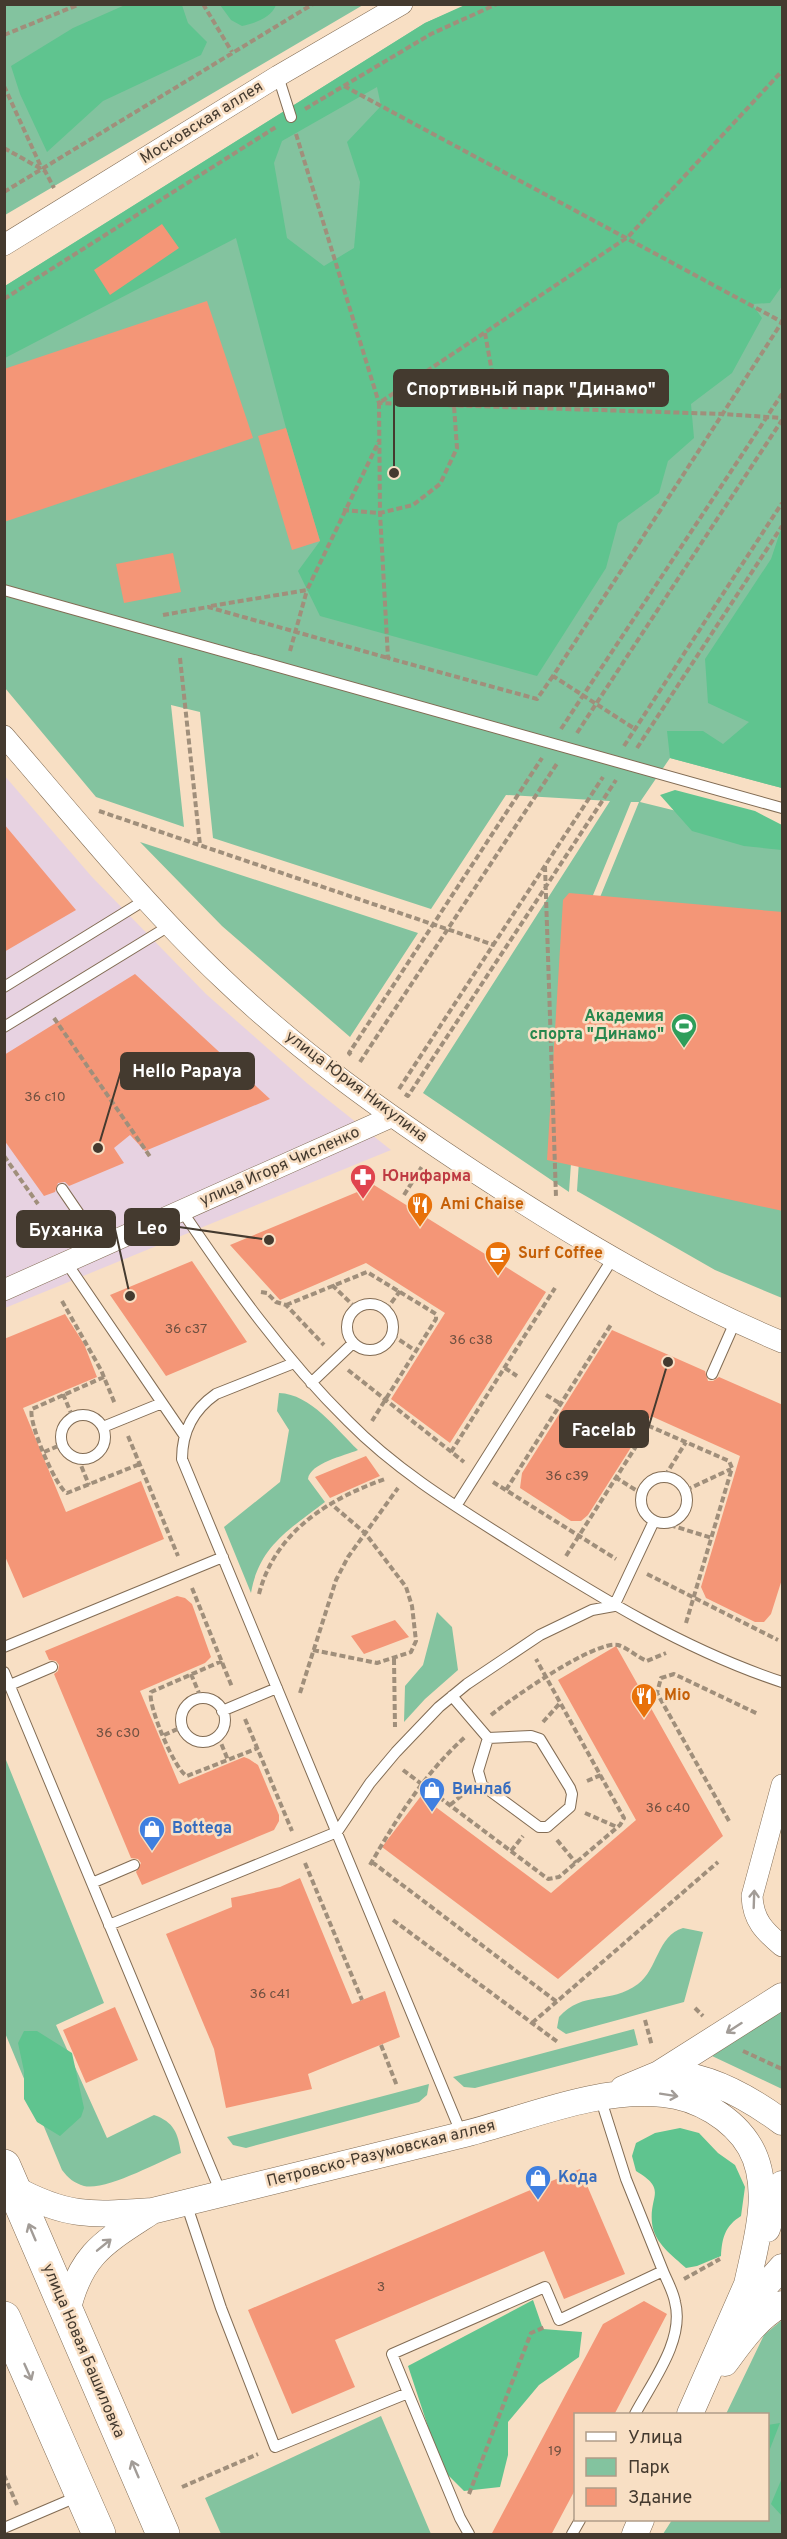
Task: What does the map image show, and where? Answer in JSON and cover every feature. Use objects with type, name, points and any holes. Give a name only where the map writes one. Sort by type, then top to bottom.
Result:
[{"type":"main road","name":"улица Новая Башиловка","points":[[9,2177],[163,2535]]},
{"type":"main road","points":[[4,2318],[99,2535]]},
{"type":"street","name":"Московская аллея","points":[[4,245],[278,76],[402,4]]},
{"type":"street","name":"улица Юрия Никулина","points":[[4,736],[169,926],[270,1022],[391,1117],[535,1212],[612,1258],[735,1322],[783,1342]]},
{"type":"street","name":"улица Игоря Численко","points":[[4,1290],[391,1117]]},
{"type":"street","points":[[783,1785],[752,1896],[754,1913],[760,1926],[783,1946]]},
{"type":"street","name":"Петровско-Разумовская аллея","points":[[9,2177],[43,2204],[64,2211],[103,2214],[152,2211],[462,2135],[605,2096],[659,2074],[783,1996]]},
{"type":"street","points":[[659,2074],[688,2074],[752,2103],[783,2122]]},
{"type":"street","name":"Петровско-Разумовская аллея","points":[[605,2096],[665,2094],[692,2100],[712,2109],[749,2147],[759,2171],[761,2211],[746,2289]]},
{"type":"street","points":[[693,2408],[746,2289],[783,2184]]},
{"type":"street","name":"Петровско-Разумовская аллея","points":[[67,2313],[79,2272],[93,2254],[152,2211]]},
{"type":"street","points":[[730,2325],[783,2267]]},
{"type":"street","points":[[693,2408],[750,2328],[769,2311],[783,2304]]},
{"type":"street","points":[[635,2535],[642,2521]]},
{"type":"lane","points":[[278,76],[291,117]]},
{"type":"lane","points":[[4,590],[783,808]]},
{"type":"lane","points":[[4,987],[145,900]]},
{"type":"lane","points":[[4,1027],[169,926]]},
{"type":"lane","points":[[62,1189],[101,1246]]},
{"type":"lane","points":[[182,1211],[238,1292],[311,1383],[363,1435],[409,1473],[456,1506],[614,1606],[687,1643],[783,1682]]},
{"type":"lane","points":[[456,1506],[612,1258]]},
{"type":"lane","points":[[66,1262],[184,1435]]},
{"type":"lane","points":[[372,1304],[387,1310],[394,1325],[392,1335],[385,1345],[374,1350],[362,1349],[353,1343],[347,1327],[349,1317],[356,1308],[372,1304]]},
{"type":"lane","points":[[712,1374],[735,1322]]},
{"type":"lane","points":[[311,1383],[353,1343]]},
{"type":"lane","points":[[294,1363],[216,1394],[198,1409],[184,1435],[182,1460],[462,2135]]},
{"type":"lane","points":[[103,1428],[162,1403]]},
{"type":"lane","points":[[86,1416],[93,1418],[103,1428],[105,1441],[102,1448],[91,1457],[78,1458],[66,1451],[63,1444],[64,1426],[73,1418],[86,1416]]},
{"type":"lane","points":[[665,1476],[677,1480],[686,1490],[685,1510],[676,1520],[658,1522],[645,1512],[642,1494],[653,1479],[665,1476]]},
{"type":"lane","points":[[614,1606],[658,1522]]},
{"type":"lane","points":[[4,1647],[223,1557]]},
{"type":"lane","points":[[110,1925],[337,1832],[392,1755],[452,1696],[527,1643],[592,1610],[614,1606]]},
{"type":"lane","points":[[10,1685],[52,1667]]},
{"type":"lane","points":[[4,1672],[221,2193]]},
{"type":"lane","points":[[222,1711],[277,1688]]},
{"type":"lane","points":[[452,1696],[488,1738]]},
{"type":"lane","points":[[201,1698],[214,1701],[222,1711],[224,1724],[218,1736],[201,1742],[189,1737],[182,1727],[183,1711],[190,1702],[201,1698]]},
{"type":"lane","points":[[531,1736],[543,1741],[570,1788],[573,1798],[570,1807],[547,1827],[535,1825],[482,1785],[478,1771],[488,1738],[531,1736]]},
{"type":"lane","points":[[92,1882],[134,1865]]},
{"type":"lane","points":[[605,2096],[626,2179],[675,2302],[677,2323],[672,2343],[636,2413]]},
{"type":"lane","points":[[186,2202],[221,2308],[275,2446],[408,2392]]},
{"type":"lane","points":[[470,2535],[460,2518],[392,2354],[545,2287],[559,2320],[663,2271]]},
{"type":"lane","points":[[4,2528],[82,2495]]},
{"type":"lane","points":[[572,2535],[579,2521]]},
{"type":"path","points":[[4,35],[80,4]]},
{"type":"path","points":[[203,4],[232,52]]},
{"type":"path","points":[[4,192],[313,4]]},
{"type":"path","points":[[4,299],[291,117],[431,34],[497,4]]},
{"type":"path","points":[[378,403],[628,237],[783,71]]},
{"type":"path","points":[[4,86],[42,169],[55,190]]},
{"type":"path","points":[[208,607],[537,699],[783,322],[344,86]]},
{"type":"path","points":[[291,117],[378,403],[380,513],[388,658]]},
{"type":"path","points":[[4,148],[42,169]]},
{"type":"path","points":[[485,333],[492,372],[486,406]]},
{"type":"path","points":[[378,403],[783,418]]},
{"type":"path","points":[[343,510],[380,513],[413,506],[440,484],[456,448],[454,406]]},
{"type":"path","points":[[285,669],[307,590],[343,510],[379,439]]},
{"type":"path","points":[[399,1089],[783,503]]},
{"type":"path","points":[[408,1096],[783,526]]},
{"type":"path","points":[[162,615],[307,590]]},
{"type":"path","points":[[178,639],[200,845]]},
{"type":"path","points":[[553,676],[634,729]]},
{"type":"path","points":[[93,809],[494,945]]},
{"type":"path","points":[[545,866],[556,1197]]},
{"type":"path","points":[[54,1018],[151,1158]]},
{"type":"path","points":[[4,1156],[38,1204]]},
{"type":"path","points":[[286,1305],[366,1272],[400,1291],[436,1316],[363,1435]]},
{"type":"path","points":[[332,1285],[356,1308]]},
{"type":"path","points":[[451,1452],[555,1288]]},
{"type":"path","points":[[387,1310],[400,1291]]},
{"type":"path","points":[[62,1301],[104,1377],[362,2000]]},
{"type":"path","points":[[506,1490],[612,1323]]},
{"type":"path","points":[[392,1335],[416,1351]]},
{"type":"path","points":[[104,1377],[34,1406],[30,1413],[58,1486],[63,1492],[70,1493],[140,1464]]},
{"type":"path","points":[[63,1394],[73,1418]]},
{"type":"path","points":[[665,1476],[686,1442]]},
{"type":"path","points":[[44,1452],[63,1444]]},
{"type":"path","points":[[78,1458],[89,1486]]},
{"type":"path","points":[[686,1490],[732,1468]]},
{"type":"path","points":[[251,1626],[265,1575],[283,1543],[305,1521],[330,1503],[379,1480],[409,1473]]},
{"type":"path","points":[[291,1722],[336,1580],[365,1533],[409,1473]]},
{"type":"path","points":[[615,1477],[642,1494]]},
{"type":"path","points":[[313,1650],[377,1663],[411,1652],[415,1645],[412,1606],[406,1587],[365,1533],[330,1503]]},
{"type":"path","points":[[658,1522],[712,1538]]},
{"type":"path","points":[[716,1609],[778,1640]]},
{"type":"path","points":[[394,1659],[392,1755],[548,1879],[559,1877],[576,1863],[623,1821],[623,1814],[527,1643]]},
{"type":"path","points":[[222,1661],[152,1692],[150,1701],[178,1769],[190,1777],[258,1748]]},
{"type":"path","points":[[191,1674],[201,1698]]},
{"type":"path","points":[[729,1821],[657,1693],[656,1687],[662,1678],[674,1674],[758,1714]]},
{"type":"path","points":[[164,1735],[182,1727]]},
{"type":"path","points":[[218,1736],[228,1761]]},
{"type":"path","points":[[570,1807],[617,1827]]},
{"type":"path","points":[[547,1827],[576,1863]]},
{"type":"path","points":[[372,1862],[557,2002]]},
{"type":"path","points":[[532,2023],[718,1862]]},
{"type":"path","points":[[364,1899],[559,2043]]},
{"type":"path","points":[[645,2020],[652,2046]]},
{"type":"path","points":[[381,2045],[397,2086]]},
{"type":"path","points":[[740,2050],[783,2069]]},
{"type":"path","points":[[670,2287],[720,2259]]},
{"type":"path","points":[[460,2518],[531,2333],[559,2320]]},
{"type":"path","points":[[182,2487],[275,2446]]},
{"type":"shaded area","points":[[4,775],[92,877],[206,994],[308,1084],[391,1150],[5,1308]]},
{"type":"green space","points":[[5,4],[363,5],[5,215]]},
{"type":"green space","points":[[276,4],[274,10],[266,17],[242,26],[231,20],[220,5]]},
{"type":"green space","points":[[467,4],[782,5],[782,286],[770,303],[752,304],[762,318],[732,373],[691,404],[694,438],[668,461],[659,493],[618,523],[606,568],[537,676],[320,616],[298,571],[320,541],[286,428],[236,238],[5,358],[5,286],[425,23]],"holes":[[[377,87],[381,106],[347,142],[360,182],[354,248],[324,266],[287,238],[274,163],[282,141]]]},
{"type":"green space","points":[[125,5],[182,5],[188,23],[207,42],[201,55],[103,101],[47,152],[20,94],[11,66],[73,28]]},
{"type":"green space","points":[[467,5],[782,5],[782,788],[670,758],[640,802],[782,837],[782,1298],[715,1270],[577,1191],[596,907],[639,802],[631,802],[589,905],[569,1192],[423,1093],[610,801],[506,795],[431,909],[213,838],[200,712],[171,705],[184,827],[96,797],[5,688],[5,286],[425,23]]},
{"type":"green space","points":[[782,526],[782,788],[670,758],[667,731],[703,731],[723,744],[749,722],[708,703],[705,659],[771,559]]},
{"type":"green space","points":[[675,790],[755,811],[782,825],[782,850],[744,846],[692,831],[660,795]]},
{"type":"green space","points":[[140,842],[418,933],[350,1037],[222,926]]},
{"type":"green space","points":[[279,1393],[302,1399],[312,1406],[358,1450],[321,1464],[310,1473],[308,1479],[325,1502],[288,1530],[269,1551],[255,1577],[251,1593],[224,1527],[280,1482],[289,1430],[277,1411]]},
{"type":"green space","points":[[437,1612],[452,1627],[458,1670],[425,1699],[404,1722],[405,1686],[423,1665]]},
{"type":"green space","points":[[4,1755],[104,2003],[56,2025],[107,2138],[154,2115],[171,2125],[178,2140],[181,2153],[132,2175],[105,2184],[84,2186],[72,2180],[62,2170],[5,2033]]},
{"type":"green space","points":[[683,1928],[703,1932],[684,2002],[566,2034],[557,2028],[559,2017],[578,2003],[617,1994],[638,1984],[645,1978],[668,1938]]},
{"type":"green space","points":[[782,2011],[782,2089],[712,2056]]},
{"type":"green space","points":[[634,2029],[638,2045],[475,2088],[464,2087],[453,2077]]},
{"type":"green space","points":[[24,2031],[37,2031],[72,2053],[84,2108],[81,2117],[60,2136],[37,2122],[24,2099],[24,2071],[18,2043]]},
{"type":"green space","points":[[429,2084],[427,2095],[419,2102],[246,2148],[233,2145],[227,2137]]},
{"type":"green space","points":[[680,2128],[699,2133],[718,2153],[735,2165],[745,2187],[741,2216],[725,2233],[721,2256],[686,2268],[656,2237],[652,2223],[654,2188],[652,2183],[636,2171],[632,2156],[636,2143],[655,2133]]},
{"type":"green space","points":[[533,2300],[543,2329],[582,2332],[579,2357],[539,2385],[508,2422],[508,2455],[500,2487],[464,2491],[442,2469],[408,2366]]},
{"type":"green space","points":[[782,2320],[782,2534],[663,2534],[671,2521],[769,2521],[769,2413],[726,2413],[764,2335]]},
{"type":"green space","points":[[381,2416],[431,2534],[221,2534],[205,2498]]},
{"type":"green space","points":[[780,2423],[769,2451],[769,2425]]},
{"type":"green space","points":[[782,2478],[782,2516],[771,2504]]},
{"type":"building","points":[[162,224],[179,248],[110,295],[94,270]]},
{"type":"building","points":[[207,301],[253,438],[4,522],[4,369]]},
{"type":"building","points":[[286,428],[320,541],[292,550],[258,436]]},
{"type":"building","points":[[173,553],[181,592],[124,603],[116,564]]},
{"type":"building","points":[[4,824],[76,910],[4,952]]},
{"type":"building","name":"Академия спорта \"Динамо\"","points":[[569,893],[783,912],[783,1211],[547,1160],[563,900]]},
{"type":"building","points":[[135,974],[270,1099],[145,1151],[130,1135],[114,1148],[124,1163],[69,1186],[65,1182],[58,1183],[55,1192],[44,1196],[4,1140],[4,1055]]},
{"type":"building","points":[[374,1185],[546,1292],[450,1443],[391,1399],[445,1313],[366,1263],[280,1300],[230,1245]]},
{"type":"building","points":[[192,1261],[247,1342],[166,1376],[110,1295]]},
{"type":"building","points":[[65,1314],[84,1344],[97,1377],[23,1408],[66,1512],[141,1481],[164,1539],[23,1598],[4,1554],[4,1339]]},
{"type":"building","points":[[612,1330],[705,1371],[708,1381],[719,1377],[783,1405],[783,1576],[771,1614],[764,1622],[755,1622],[706,1598],[701,1587],[740,1456],[651,1416],[588,1515],[581,1521],[571,1521],[520,1488],[522,1473]]},
{"type":"building","points":[[366,1456],[380,1476],[330,1498],[315,1477]]},
{"type":"building","points":[[177,1596],[185,1598],[192,1604],[211,1657],[205,1663],[140,1691],[179,1784],[244,1757],[258,1765],[279,1815],[279,1821],[274,1830],[142,1885],[136,1872],[141,1863],[138,1859],[131,1858],[54,1674],[58,1671],[59,1665],[56,1661],[49,1660],[45,1651]]},
{"type":"building","points":[[395,1620],[409,1637],[364,1654],[351,1636]]},
{"type":"building","points":[[616,1646],[723,1836],[558,1979],[382,1847],[421,1796],[551,1893],[636,1820],[558,1680]]},
{"type":"building","points":[[300,1878],[352,2004],[385,1991],[400,2037],[308,2074],[312,2089],[226,2108],[214,2049],[166,1934],[232,1907],[231,1898],[280,1887]]},
{"type":"building","points":[[115,2007],[138,2060],[86,2083],[63,2030]]},
{"type":"building","points":[[580,2169],[625,2274],[564,2299],[544,2251],[335,2340],[355,2387],[292,2414],[248,2310]]},
{"type":"building","points":[[644,2301],[667,2314],[615,2413],[574,2413],[574,2492],[551,2535],[491,2535],[603,2324]]},
{"type":"place","name":"Спортивный парк \"Динамо\"","points":[[394,473]]},
{"type":"place","name":"Академия спорта \"Динамо\"","points":[[684,1049]]},
{"type":"place","name":"Hello Papaya","points":[[98,1148]]},
{"type":"place","name":"Юнифарма","points":[[363,1200]]},
{"type":"place","name":"Ami Chaise","points":[[420,1228]]},
{"type":"place","name":"Leo","points":[[269,1240]]},
{"type":"place","name":"Surf Coffee","points":[[498,1277]]},
{"type":"place","name":"Буханка","points":[[130,1296]]},
{"type":"place","name":"Facelab","points":[[668,1362]]},
{"type":"place","name":"Mio","points":[[644,1719]]},
{"type":"place","name":"Винлаб","points":[[432,1813]]},
{"type":"place","name":"Bottega","points":[[152,1852]]},
{"type":"place","name":"Кода","points":[[538,2201]]}]
